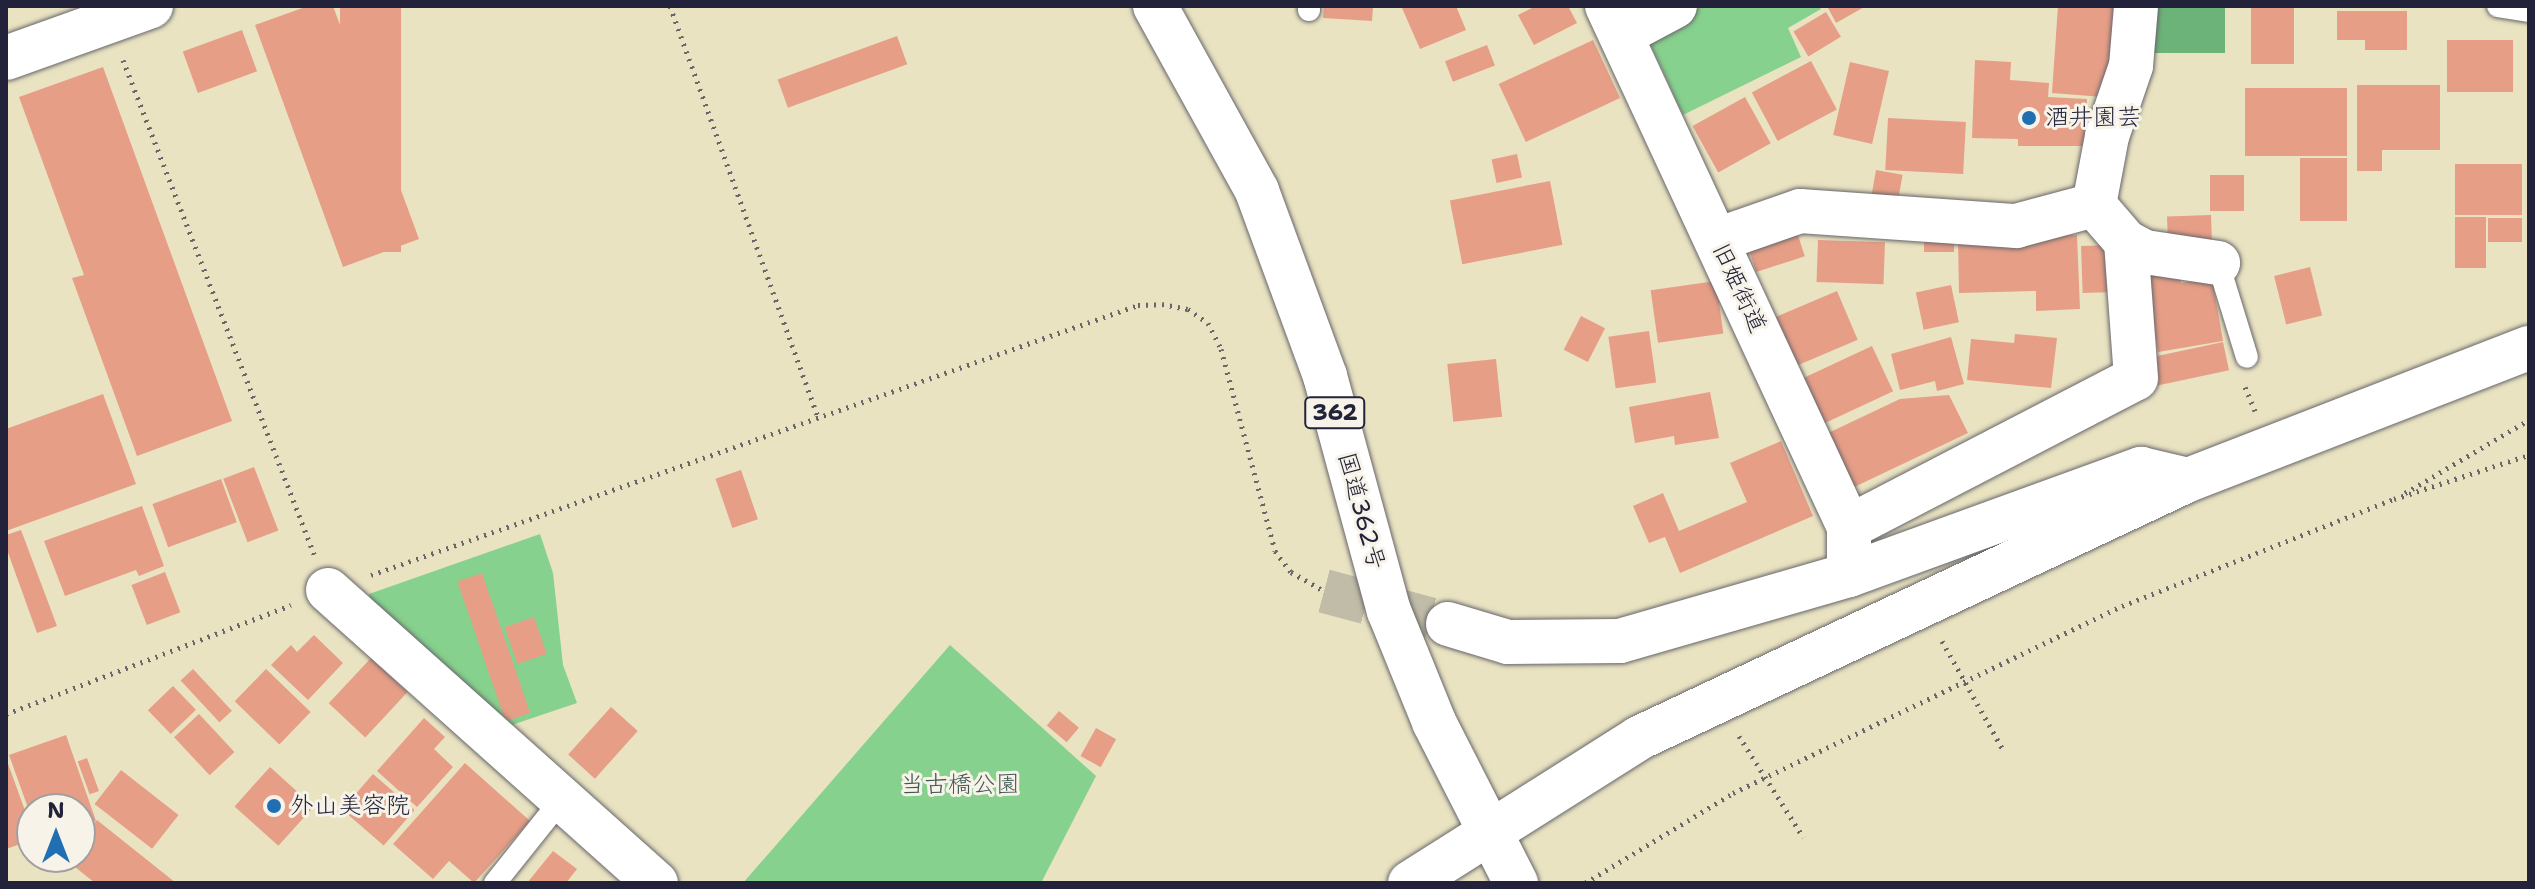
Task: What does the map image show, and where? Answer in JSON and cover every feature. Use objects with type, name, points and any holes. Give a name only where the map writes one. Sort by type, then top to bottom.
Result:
[{"type":"main road","points":[[6,58],[151,6]]},
{"type":"main road","name":"国道362号","points":[[1155,6],[1257,191],[1291,273],[1325,376],[1389,611],[1502,859]]},
{"type":"main road","points":[[1615,20],[1675,6]]},
{"type":"main road","points":[[2094,205],[2107,136],[2131,66],[2136,6]]},
{"type":"main road","name":"旧姫街道","points":[[1615,20],[1849,527],[1849,575]]},
{"type":"main road","points":[[1717,240],[1800,211],[2016,226],[2094,205]]},
{"type":"main road","points":[[2094,205],[2126,242],[2145,252],[2218,263]]},
{"type":"main road","points":[[1849,527],[2136,378],[2126,242]]},
{"type":"main road","points":[[1410,883],[1502,859],[1639,738],[2188,480],[2529,348]]},
{"type":"main road","points":[[1448,624],[1508,642],[1620,641],[1849,575],[2141,469],[2188,480]]},
{"type":"main road","points":[[328,590],[656,883]]},
{"type":"lane","points":[[2498,6],[2529,11]]},
{"type":"lane","points":[[2218,263],[2247,357]]},
{"type":"lane","points":[[495,883],[562,799]]},
{"type":"path","points":[[670,6],[819,419]]},
{"type":"path","points":[[108,21],[328,590]]},
{"type":"path","points":[[6,714],[328,590],[1138,305],[1188,309],[1208,323],[1221,349],[1275,551],[1291,572],[1324,591]]},
{"type":"path","points":[[2394,499],[2529,420]]},
{"type":"path","points":[[1585,883],[1766,777],[2122,606],[2394,499],[2529,455]]},
{"type":"path","points":[[1922,606],[2002,748]]},
{"type":"path","points":[[1718,701],[1803,837]]},
{"type":"green space","points":[[1703,6],[1819,6],[1821,9],[1788,28],[1801,57],[1683,115],[1647,37]]},
{"type":"green space","points":[[2146,6],[2225,6],[2225,53],[2146,53]]},
{"type":"green space","points":[[540,534],[553,573],[563,665],[577,703],[506,727],[370,605],[369,594]]},
{"type":"green space","name":"当古橋公園","points":[[950,645],[1096,776],[1041,883],[743,883]]},
{"type":"building","points":[[308,6],[333,6],[419,239],[343,267],[255,25]]},
{"type":"building","points":[[340,6],[401,6],[401,252],[340,252]]},
{"type":"building","points":[[1324,6],[1373,6],[1372,21],[1323,18]]},
{"type":"building","points":[[1456,6],[1466,30],[1420,49],[1402,8]]},
{"type":"building","points":[[1536,6],[1568,6],[1577,23],[1534,45],[1518,15]]},
{"type":"building","points":[[1827,6],[1866,6],[1836,23]]},
{"type":"building","points":[[2058,6],[2128,6],[2103,97],[2052,93]]},
{"type":"building","points":[[2251,6],[2294,6],[2294,64],[2251,64]]},
{"type":"building","points":[[2337,11],[2407,11],[2407,50],[2365,50],[2365,40],[2337,40]]},
{"type":"building","points":[[1826,12],[1841,37],[1808,56],[1793,32]]},
{"type":"building","points":[[242,30],[257,71],[198,93],[183,52]]},
{"type":"building","points":[[897,36],[907,64],[788,108],[778,79]]},
{"type":"building","points":[[1593,40],[1620,98],[1526,142],[1499,84]]},
{"type":"building","points":[[2447,40],[2513,40],[2513,92],[2447,92]]},
{"type":"building","points":[[1487,45],[1495,66],[1453,82],[1445,61]]},
{"type":"building","name":"酒井園芸","points":[[1975,60],[2011,62],[2010,80],[2049,83],[2048,97],[2087,99],[2085,146],[2018,146],[2018,139],[1972,138]]},
{"type":"building","points":[[1811,61],[1837,110],[1778,141],[1752,92]]},
{"type":"building","points":[[1850,62],[1889,71],[1872,144],[1833,135]]},
{"type":"building","points":[[103,67],[232,421],[137,456],[72,278],[84,275],[19,97]]},
{"type":"building","points":[[2357,85],[2440,85],[2440,150],[2382,150],[2382,171],[2357,171]]},
{"type":"building","points":[[2245,88],[2347,88],[2347,156],[2245,156]]},
{"type":"building","points":[[1745,97],[1771,143],[1718,172],[1693,126]]},
{"type":"building","points":[[1888,118],[1966,122],[1963,174],[1885,170]]},
{"type":"building","points":[[1517,154],[1522,177],[1497,183],[1492,159]]},
{"type":"building","points":[[2300,158],[2347,158],[2347,221],[2300,221]]},
{"type":"building","points":[[2455,164],[2522,164],[2522,215],[2455,215]]},
{"type":"building","points":[[1876,170],[1903,175],[1896,210],[1870,205]]},
{"type":"building","points":[[2210,175],[2244,175],[2244,211],[2210,211]]},
{"type":"building","points":[[1550,181],[1562,245],[1462,264],[1450,200]]},
{"type":"building","points":[[2211,215],[2212,250],[2168,252],[2167,217]]},
{"type":"building","points":[[2455,217],[2486,217],[2486,268],[2455,268]]},
{"type":"building","points":[[2488,218],[2522,218],[2522,242],[2488,242]]},
{"type":"building","points":[[1794,223],[1805,256],[1756,272],[1745,239]]},
{"type":"building","points":[[1924,235],[1954,235],[1954,252],[1924,252]]},
{"type":"building","points":[[2077,235],[2080,309],[2036,311],[2036,291],[1959,293],[1958,239]]},
{"type":"building","points":[[1818,240],[1885,242],[1883,284],[1817,282]]},
{"type":"building","points":[[2112,245],[2114,292],[2083,293],[2081,246]]},
{"type":"building","points":[[2310,267],[2322,316],[2286,324],[2274,276]]},
{"type":"building","points":[[2179,269],[2181,283],[2212,278],[2223,341],[2158,352],[2145,275]]},
{"type":"building","points":[[1716,281],[1723,333],[1658,343],[1651,290]]},
{"type":"building","points":[[1951,285],[1959,322],[1924,330],[1916,292]]},
{"type":"building","points":[[1837,291],[1858,340],[1796,366],[1775,317]]},
{"type":"building","points":[[1581,316],[1605,328],[1588,362],[1564,350]]},
{"type":"building","points":[[1649,331],[1656,382],[1616,388],[1608,337]]},
{"type":"building","points":[[2015,334],[2057,338],[2051,388],[1967,380],[1971,339],[2014,343]]},
{"type":"building","points":[[1951,337],[1964,384],[1937,391],[1935,381],[1900,390],[1891,354]]},
{"type":"building","points":[[2223,342],[2229,370],[2153,387],[2147,358]]},
{"type":"building","points":[[1872,346],[1893,391],[1822,424],[1801,379]]},
{"type":"building","points":[[1496,359],[1502,417],[1453,422],[1447,364]]},
{"type":"building","points":[[1710,392],[1719,438],[1675,445],[1674,436],[1635,443],[1629,407]]},
{"type":"building","points":[[103,394],[136,484],[6,531],[6,429]]},
{"type":"building","points":[[1949,395],[1968,433],[1850,489],[1824,435],[1900,399]]},
{"type":"building","points":[[1781,441],[1813,516],[1680,573],[1665,537],[1649,543],[1633,506],[1663,493],[1679,531],[1747,502],[1730,463]]},
{"type":"building","points":[[254,467],[278,530],[248,542],[223,479]]},
{"type":"building","points":[[741,470],[758,519],[732,528],[715,479]]},
{"type":"building","points":[[221,479],[237,522],[168,547],[152,504]]},
{"type":"building","points":[[142,506],[164,566],[139,576],[136,570],[65,596],[44,541]]},
{"type":"building","points":[[21,530],[57,626],[37,633],[6,547],[6,535]]},
{"type":"building","points":[[165,572],[180,612],[147,625],[131,585]]},
{"type":"building","points":[[482,573],[530,713],[506,721],[457,581]]},
{"type":"building","points":[[534,617],[547,654],[517,664],[505,627]]},
{"type":"building","points":[[314,635],[343,663],[308,700],[271,665],[291,645],[297,652]]},
{"type":"building","points":[[371,658],[408,692],[365,737],[329,703]]},
{"type":"building","points":[[193,669],[232,711],[219,722],[181,681]]},
{"type":"building","points":[[266,669],[311,712],[279,744],[235,701]]},
{"type":"building","points":[[173,686],[196,710],[171,734],[148,710]]},
{"type":"building","points":[[611,707],[638,731],[595,779],[568,755]]},
{"type":"building","points":[[1059,711],[1079,728],[1067,742],[1047,726]]},
{"type":"building","points":[[199,714],[234,752],[210,775],[174,737]]},
{"type":"building","points":[[424,718],[445,737],[434,749],[453,767],[417,807],[377,771]]},
{"type":"building","points":[[1096,728],[1116,739],[1101,767],[1080,756]]},
{"type":"building","points":[[66,735],[86,793],[23,793],[9,755]]},
{"type":"building","points":[[6,758],[19,793],[16,793],[16,846],[6,849]]},
{"type":"building","points":[[87,758],[99,791],[89,793],[78,761]]},
{"type":"building","points":[[465,763],[530,821],[474,883],[449,861],[433,879],[393,844]]},
{"type":"building","name":"外山美容院","points":[[270,767],[314,806],[278,846],[235,806]]},
{"type":"building","points":[[121,770],[179,815],[152,849],[96,805]]},
{"type":"building","points":[[373,774],[415,810],[384,846],[342,809]]},
{"type":"building","points":[[96,821],[176,883],[95,883],[82,873],[96,873]]},
{"type":"building","points":[[553,851],[577,869],[566,883],[527,883]]},
{"type":"tunnel","points":[[1324,591],[1448,624]]},
{"type":"place","name":"酒井園芸","points":[[2029,118]]},
{"type":"place","name":"外山美容院","points":[[274,806]]}]
